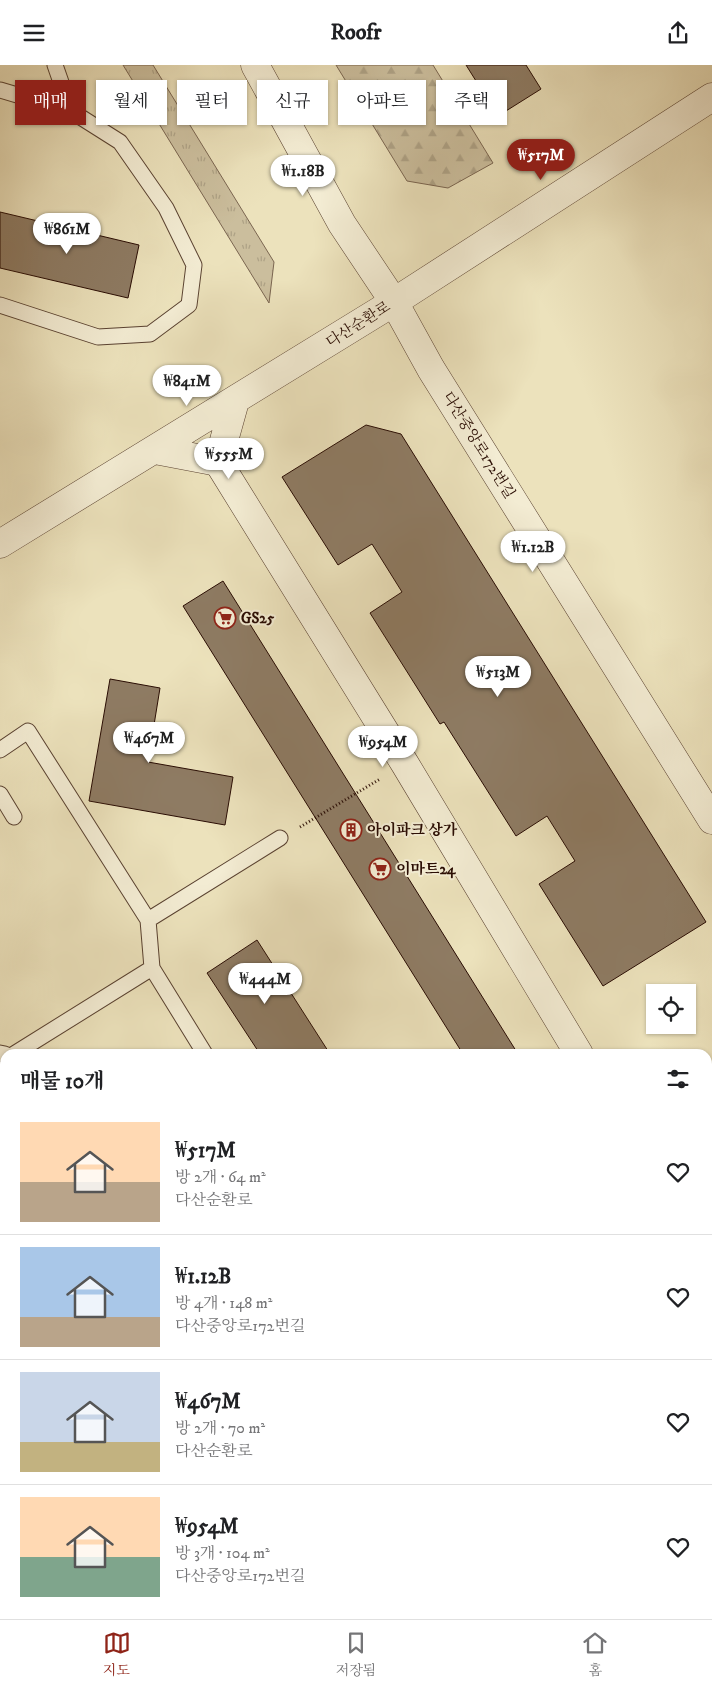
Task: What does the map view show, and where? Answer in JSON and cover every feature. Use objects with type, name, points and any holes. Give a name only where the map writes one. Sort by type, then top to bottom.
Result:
[{"type":"street","name":"다산중앙로172번길","points":[[255,65],[342,224],[394,302],[431,369],[712,820]]},
{"type":"street","name":"다산순환로","points":[[0,544],[394,302],[712,97]]},
{"type":"street","points":[[235,401],[218,462],[405,764],[577,1049]]},
{"type":"street","points":[[155,450],[218,462]]},
{"type":"lane","points":[[55,65],[60,80]]},
{"type":"lane","points":[[0,90],[15,94]]},
{"type":"lane","points":[[0,305],[98,337],[150,333],[189,305],[194,265],[166,208],[120,142],[86,120]]},
{"type":"lane","points":[[0,750],[28,731],[148,920],[152,968],[202,1049]]},
{"type":"lane","points":[[0,794],[14,817]]},
{"type":"lane","points":[[148,920],[280,839]]},
{"type":"lane","points":[[22,1049],[152,968]]},
{"type":"path","points":[[280,839],[405,764]]},
{"type":"green space","points":[[123,65],[153,65],[162,80],[132,80]]},
{"type":"green space","points":[[336,65],[433,65],[442,80],[436,80],[436,125],[470,125],[493,163],[448,188],[407,181],[373,125],[426,125],[426,80],[345,80]]},
{"type":"green space","points":[[167,88],[177,104],[177,125],[190,125],[274,262],[269,303],[160,125],[167,125]]},
{"type":"building","points":[[466,65],[526,65],[541,89],[507,110],[507,80],[475,80]]},
{"type":"building","points":[[0,212],[139,245],[128,298],[0,268]]},
{"type":"building","points":[[366,425],[401,434],[706,922],[603,986],[539,884],[575,861],[547,816],[516,836],[444,722],[440,724],[370,613],[402,592],[372,544],[338,565],[282,477]]},
{"type":"building","name":"아이파크 상가","points":[[223,581],[515,1049],[460,1049],[183,606]]},
{"type":"building","points":[[110,679],[160,688],[148,762],[233,777],[225,825],[89,801]]},
{"type":"building","points":[[257,940],[327,1049],[257,1049],[207,973]]},
{"type":"place","name":"GS25","points":[[225,618]]},
{"type":"place","name":"아이파크 상가","points":[[351,830]]},
{"type":"place","name":"이마트24","points":[[380,869]]}]
